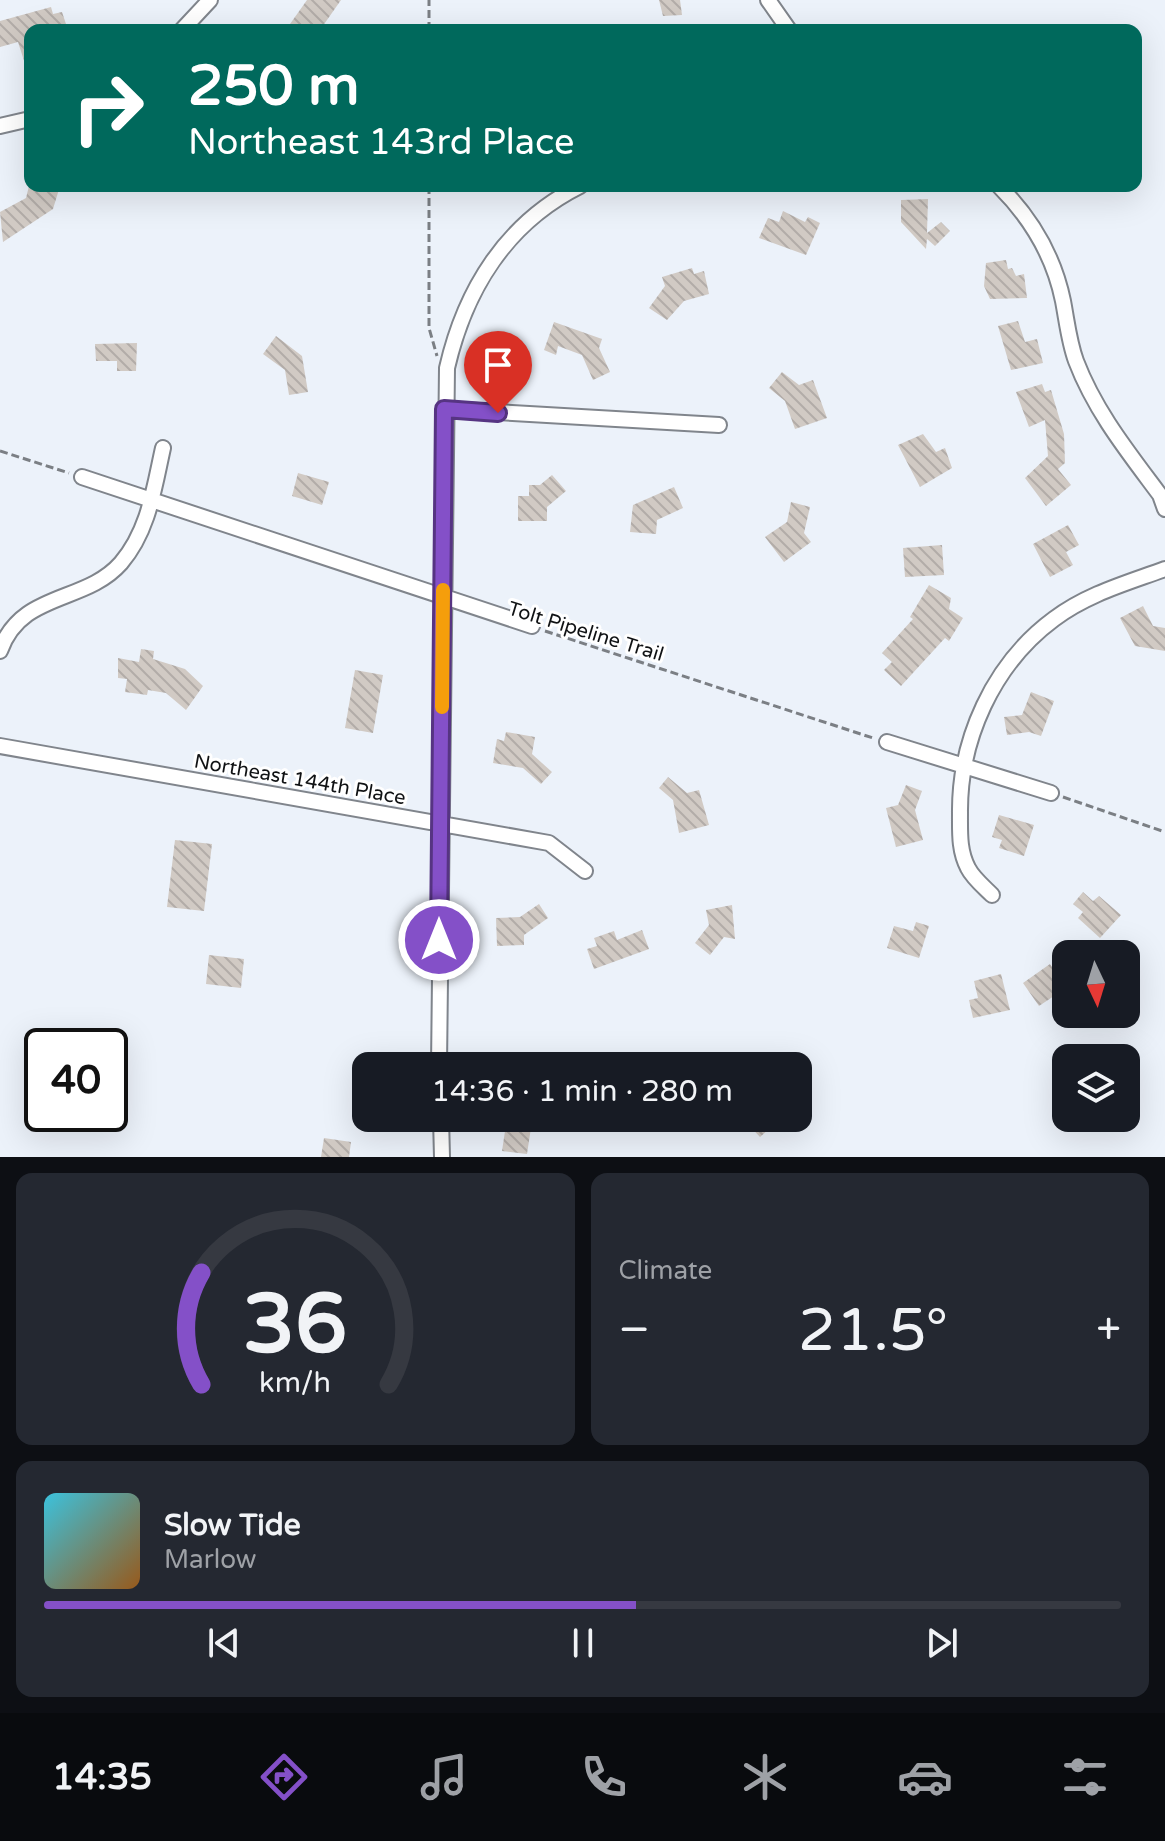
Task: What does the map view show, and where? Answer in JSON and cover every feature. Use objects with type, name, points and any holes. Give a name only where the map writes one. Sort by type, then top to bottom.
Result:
[{"type":"street","points":[[188,24],[210,0]]},
{"type":"street","points":[[768,0],[785,24]]},
{"type":"street","points":[[0,126],[24,120]]},
{"type":"street","points":[[439,1052],[444,409],[447,368],[466,304],[491,261],[530,219],[571,192]]},
{"type":"street","points":[[1005,192],[1017,204],[1050,258],[1063,301],[1070,342],[1091,395],[1160,495],[1165,509]]},
{"type":"street","points":[[444,409],[719,425]]},
{"type":"street","points":[[0,651],[27,611],[91,585],[120,564],[141,534],[163,448]]},
{"type":"street","points":[[82,477],[532,626]]},
{"type":"street","points":[[992,895],[968,869],[960,845],[963,765],[974,725],[1006,665],[1053,619],[1096,593],[1165,569]]},
{"type":"street","points":[[887,742],[1051,793]]},
{"type":"street","name":"Northeast 144th Place","points":[[0,746],[549,843],[585,871]]},
{"type":"street","points":[[441,1132],[442,1157]]},
{"type":"path","points":[[429,0],[429,24]]},
{"type":"path","points":[[429,192],[429,328],[436,354],[447,368]]},
{"type":"path","points":[[0,451],[82,477]]},
{"type":"path","name":"Tolt Pipeline Trail","points":[[532,626],[887,742]]},
{"type":"path","points":[[1051,793],[1165,832]]},
{"type":"building","points":[[307,0],[341,0],[324,24],[290,24]]},
{"type":"building","points":[[659,0],[680,0],[682,15],[663,16]]},
{"type":"building","points":[[51,7],[53,14],[62,12],[66,24],[24,24],[24,61],[18,42],[0,47],[0,21]]},
{"type":"building","points":[[28,192],[58,192],[53,209],[3,242],[0,212],[26,198]]},
{"type":"building","points":[[928,199],[927,233],[941,222],[950,231],[935,246],[927,239],[926,249],[901,222],[901,200]]},
{"type":"building","points":[[783,211],[805,222],[808,217],[820,223],[806,255],[759,238],[768,218],[779,222]]},
{"type":"building","points":[[1006,260],[1008,269],[1012,268],[1016,276],[1024,274],[1027,298],[990,299],[984,286],[986,263]]},
{"type":"building","points":[[692,268],[694,274],[704,271],[709,294],[684,301],[667,320],[649,308],[665,286],[662,277]]},
{"type":"building","points":[[1018,321],[1025,342],[1037,339],[1043,363],[1011,370],[998,326]]},
{"type":"building","points":[[554,322],[602,339],[599,348],[610,372],[593,380],[582,355],[558,346],[556,355],[544,350]]},
{"type":"building","points":[[276,336],[302,356],[308,392],[289,395],[285,370],[263,354]]},
{"type":"building","points":[[137,343],[136,371],[117,371],[117,361],[96,361],[95,344]]},
{"type":"building","points":[[782,372],[799,385],[813,380],[827,418],[795,429],[785,401],[769,388]]},
{"type":"building","points":[[1042,384],[1045,392],[1051,390],[1064,434],[1065,463],[1058,469],[1071,485],[1046,506],[1025,478],[1048,456],[1045,420],[1029,427],[1016,392]]},
{"type":"building","points":[[923,434],[936,452],[945,448],[952,468],[920,487],[898,445]]},
{"type":"building","points":[[298,473],[329,482],[322,505],[292,496]]},
{"type":"building","points":[[552,475],[566,491],[547,507],[547,521],[518,521],[518,496],[529,496],[529,485],[540,485]]},
{"type":"building","points":[[674,487],[683,508],[657,520],[656,534],[630,532],[633,505]]},
{"type":"building","points":[[791,502],[810,507],[804,533],[811,542],[784,562],[765,537],[787,522]]},
{"type":"building","points":[[1068,525],[1079,545],[1066,552],[1073,565],[1050,577],[1033,544]]},
{"type":"building","points":[[942,545],[944,575],[905,577],[903,548]]},
{"type":"building","points":[[929,585],[951,598],[949,609],[963,618],[949,641],[945,638],[901,686],[884,670],[892,662],[882,653],[913,619],[910,617]]},
{"type":"building","points":[[1143,606],[1153,626],[1165,628],[1165,651],[1135,646],[1120,618]]},
{"type":"building","points":[[141,649],[154,651],[153,659],[185,669],[203,686],[186,710],[166,693],[148,690],[147,695],[125,692],[127,679],[118,678],[118,658],[139,662]]},
{"type":"building","points":[[355,670],[383,675],[373,733],[345,728]]},
{"type":"building","points":[[1031,692],[1054,701],[1041,736],[1029,732],[1007,735],[1004,717],[1022,715]]},
{"type":"building","points":[[506,732],[535,737],[532,754],[552,772],[541,784],[523,768],[493,763],[497,739],[504,741]]},
{"type":"building","points":[[668,777],[687,793],[699,790],[709,825],[679,833],[673,800],[659,788]]},
{"type":"building","points":[[906,785],[922,791],[915,810],[923,840],[896,847],[886,808],[898,805]]},
{"type":"building","points":[[999,815],[1034,825],[1024,856],[999,848],[1002,840],[992,837]]},
{"type":"building","points":[[175,840],[212,844],[204,911],[167,907]]},
{"type":"building","points":[[1083,892],[1093,901],[1099,896],[1121,915],[1100,938],[1078,918],[1083,912],[1073,904]]},
{"type":"building","points":[[539,904],[548,918],[524,935],[524,945],[497,946],[496,918],[520,917]]},
{"type":"building","points":[[732,905],[735,939],[724,937],[710,955],[695,943],[709,925],[706,910]]},
{"type":"building","points":[[916,922],[929,926],[919,958],[887,948],[894,926],[913,931]]},
{"type":"building","points":[[642,930],[649,949],[594,969],[587,949],[597,946],[594,938],[614,931],[617,940]]},
{"type":"building","points":[[209,955],[244,959],[241,988],[206,984]]},
{"type":"building","points":[[1050,964],[1052,967],[1052,997],[1039,1006],[1023,983]]},
{"type":"building","points":[[1001,974],[1010,1010],[973,1018],[969,1000],[978,998],[974,981]]},
{"type":"building","points":[[505,1132],[530,1132],[527,1154],[502,1151]]},
{"type":"building","points":[[324,1138],[351,1142],[349,1157],[321,1157]]},
{"type":"slow traffic","points":[[442,707],[443,590]]},
{"type":"route","points":[[439,940],[444,409],[498,413]]}]
